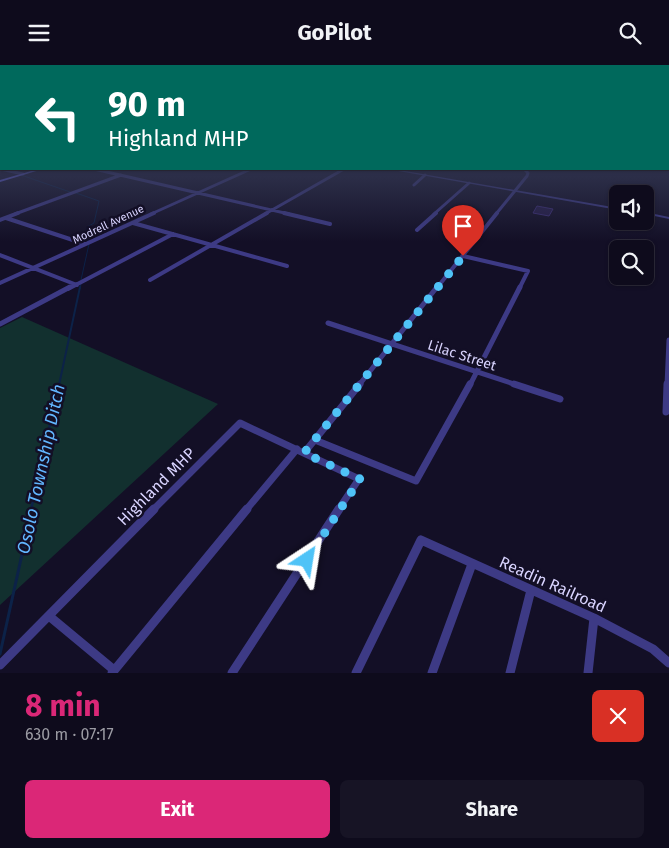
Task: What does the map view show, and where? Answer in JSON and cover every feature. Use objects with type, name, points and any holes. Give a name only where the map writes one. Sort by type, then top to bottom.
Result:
[{"type":"street","points":[[0,220],[94,185]]},
{"type":"street","points":[[166,185],[330,224]]},
{"type":"street","name":"Modrell Avenue","points":[[0,283],[215,185]]},
{"type":"street","points":[[150,280],[315,185]]},
{"type":"street","points":[[417,229],[428,222],[467,185]]},
{"type":"street","points":[[483,185],[609,207]]},
{"type":"street","points":[[49,616],[113,672],[300,451],[315,440],[519,185]]},
{"type":"street","points":[[654,215],[669,218]]},
{"type":"street","points":[[6,218],[85,244]]},
{"type":"street","points":[[133,223],[287,266]]},
{"type":"street","points":[[0,324],[173,234]]},
{"type":"street","points":[[0,255],[77,285]]},
{"type":"street","points":[[315,440],[416,481],[477,372],[528,271],[463,256]]},
{"type":"street","name":"Lilac Street","points":[[328,323],[560,399]]},
{"type":"street","points":[[666,412],[669,340]]},
{"type":"street","name":"Highland MHP","points":[[0,665],[240,423],[360,479],[232,673]]},
{"type":"street","name":"Readin Railroad","points":[[356,673],[421,540],[594,618],[654,649],[669,663]]},
{"type":"street","points":[[432,673],[472,563]]},
{"type":"street","points":[[510,673],[531,590]]},
{"type":"street","points":[[588,673],[594,618]]},
{"type":"green space","points":[[22,317],[218,404],[0,605],[0,328]]},
{"type":"building","points":[[537,206],[553,209],[549,216],[533,213]]},
{"type":"waterway","name":"Osolo Township Ditch","points":[[51,185],[73,193]]},
{"type":"waterway","name":"Osolo Township Ditch","points":[[76,193],[99,201],[94,223],[87,227],[88,241]]},
{"type":"waterway","name":"Osolo Township Ditch","points":[[81,280],[89,244]]},
{"type":"waterway","name":"Osolo Township Ditch","points":[[80,289],[81,284]]},
{"type":"waterway","name":"Osolo Township Ditch","points":[[59,385],[80,287]]},
{"type":"waterway","name":"Osolo Township Ditch","points":[[31,510],[59,384]]},
{"type":"waterway","name":"Osolo Township Ditch","points":[[0,654],[32,509]]},
{"type":"route","points":[[307,560],[360,479],[304,453],[463,256]]}]
